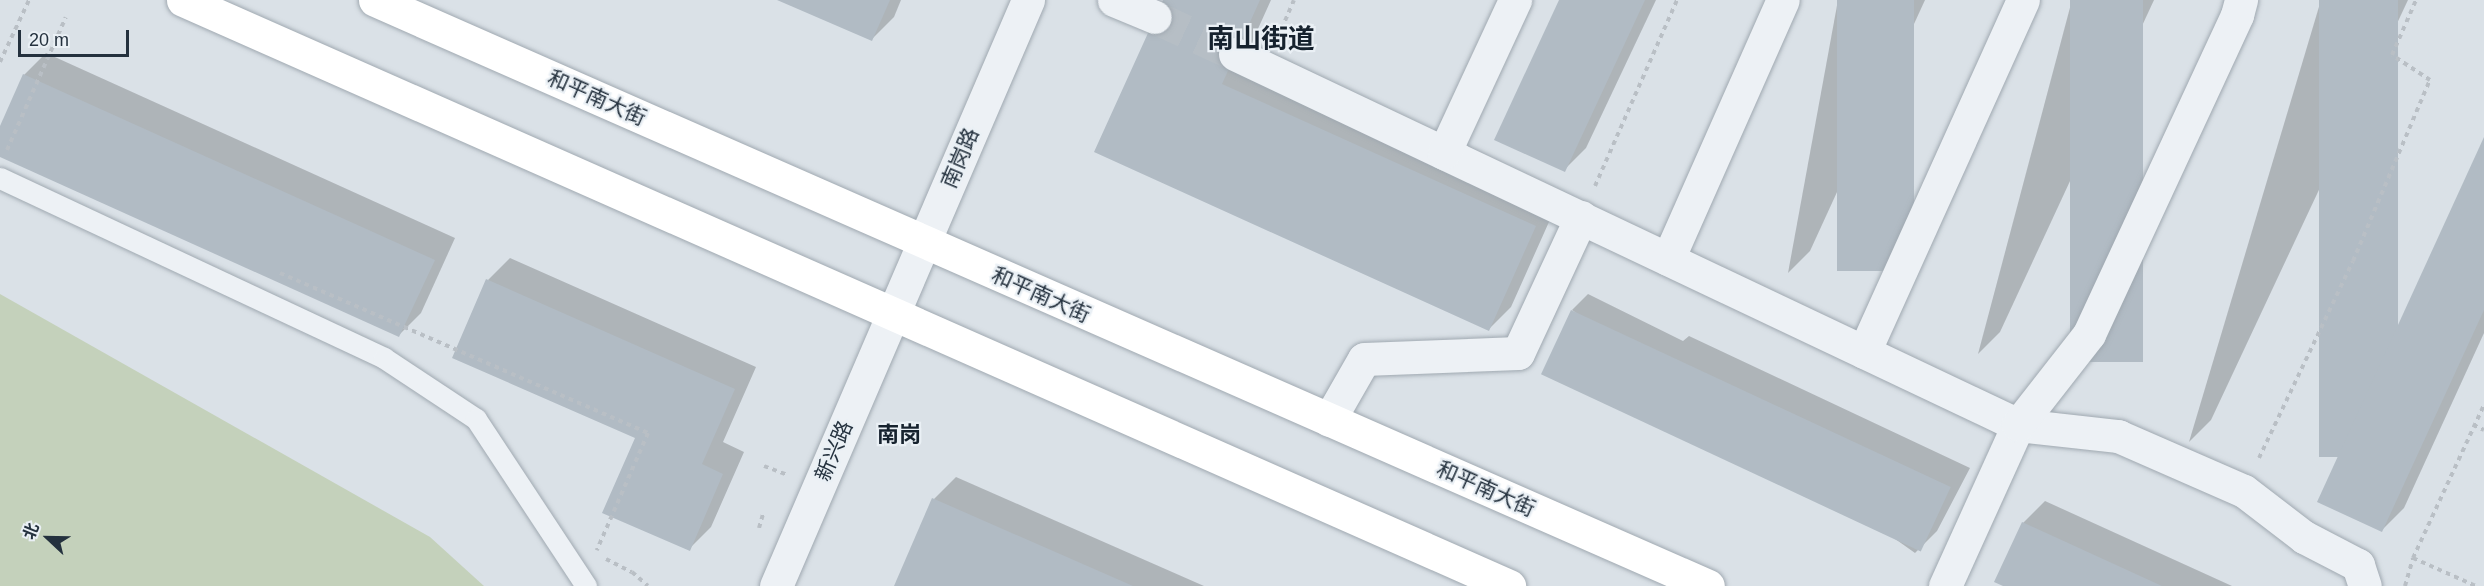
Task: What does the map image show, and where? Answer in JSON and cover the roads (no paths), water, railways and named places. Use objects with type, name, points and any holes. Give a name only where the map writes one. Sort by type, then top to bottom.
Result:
[{"type":"main road","points":[[183,0],[891,316],[1509,586]]},
{"type":"main road","name":"和平南大街","points":[[375,0],[923,243],[1708,586]]},
{"type":"street","name":"南岗路","points":[[891,316],[1028,0]]},
{"type":"street","points":[[1114,0],[1155,17]]},
{"type":"street","points":[[1444,153],[1515,0]]},
{"type":"street","points":[[1668,259],[1783,0]]},
{"type":"street","points":[[1864,352],[2023,0]]},
{"type":"street","points":[[1945,586],[2018,425],[2089,334],[2238,15],[2241,0]]},
{"type":"street","points":[[1235,54],[2018,425],[2118,436],[2244,491],[2304,537],[2358,565],[2365,586]]},
{"type":"street","points":[[1329,420],[1364,359],[1518,353],[1581,217]]},
{"type":"street","name":"新兴路","points":[[776,586],[891,316]]},
{"type":"lane","points":[[0,178],[384,358],[476,419],[586,586]]},
{"type":"tunnel","points":[[1155,17],[1235,54]]},
{"type":"district","name":"南山街道","points":[[1261,40]]},
{"type":"district","name":"南岗","points":[[899,435]]}]
